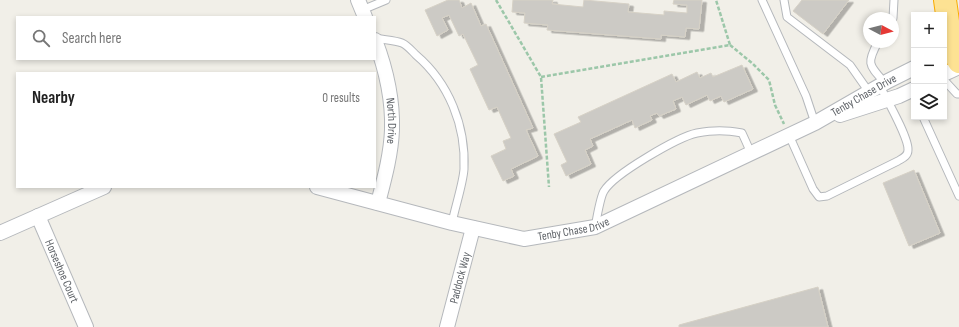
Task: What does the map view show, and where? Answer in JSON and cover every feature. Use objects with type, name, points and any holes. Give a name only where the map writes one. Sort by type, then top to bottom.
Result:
[{"type":"highway","points":[[945,0],[955,56]]},
{"type":"street","name":"North Drive","points":[[376,42],[384,65],[389,87],[392,116],[392,132],[388,160],[378,203]]},
{"type":"street","points":[[947,69],[955,56]]},
{"type":"street","name":"Tenby Chase Drive","points":[[321,188],[452,223],[524,239],[595,227],[815,123],[911,70]]},
{"type":"street","name":"Tenby Chase Drive","points":[[815,123],[911,93]]},
{"type":"street","points":[[0,233],[102,188]]},
{"type":"street","name":"Horseshoe Court","points":[[38,216],[86,327]]},
{"type":"street","name":"Paddock Way","points":[[447,327],[473,228]]},
{"type":"lane","points":[[362,9],[386,0]]},
{"type":"lane","points":[[762,0],[806,96],[815,123]]},
{"type":"lane","points":[[784,0],[787,17],[878,87]]},
{"type":"lane","points":[[893,12],[894,0]]},
{"type":"lane","points":[[376,39],[404,44],[428,64],[443,85],[455,108],[463,142],[464,170],[452,223]]},
{"type":"lane","points":[[789,135],[819,197],[827,196],[898,161],[907,155],[909,148],[904,135],[878,87],[874,71],[870,63],[871,55],[875,48]]},
{"type":"lane","points":[[947,83],[957,94],[959,94]]},
{"type":"lane","points":[[924,120],[959,196]]},
{"type":"lane","points":[[595,227],[604,191],[624,171],[666,147],[695,133],[723,130],[742,133],[751,153]]},
{"type":"path","points":[[496,0],[541,77],[549,187]]},
{"type":"path","points":[[716,0],[730,45],[752,62],[769,80],[775,105],[789,135]]},
{"type":"path","points":[[541,77],[730,45]]},
{"type":"building","points":[[448,0],[459,0],[462,8],[471,3],[481,26],[486,24],[533,128],[526,130],[538,156],[511,169],[514,176],[503,181],[491,156],[506,149],[503,141],[511,138],[497,107],[489,110],[470,69],[478,65],[463,34],[459,36],[449,15],[442,18],[448,30],[437,36],[425,10]]},
{"type":"building","points":[[513,0],[553,0],[552,4],[583,7],[584,0],[629,4],[628,12],[664,15],[664,11],[687,13],[687,5],[673,4],[674,0],[702,0],[699,29],[686,28],[685,37],[661,35],[661,39],[547,30],[548,25],[524,23],[525,13],[512,12]]},
{"type":"building","points":[[802,0],[849,0],[823,34],[793,11]]},
{"type":"building","points":[[742,65],[753,89],[724,102],[721,96],[710,101],[707,95],[686,105],[682,97],[673,101],[676,109],[659,116],[657,113],[650,116],[652,120],[635,128],[632,120],[590,139],[593,146],[585,150],[591,164],[566,176],[561,165],[567,162],[554,134],[581,122],[578,117],[672,74],[676,82],[697,72],[700,78],[711,73],[713,77]]},
{"type":"building","points":[[914,170],[940,233],[909,246],[883,183]]},
{"type":"building","points":[[818,287],[828,327],[679,327],[679,325]]}]
